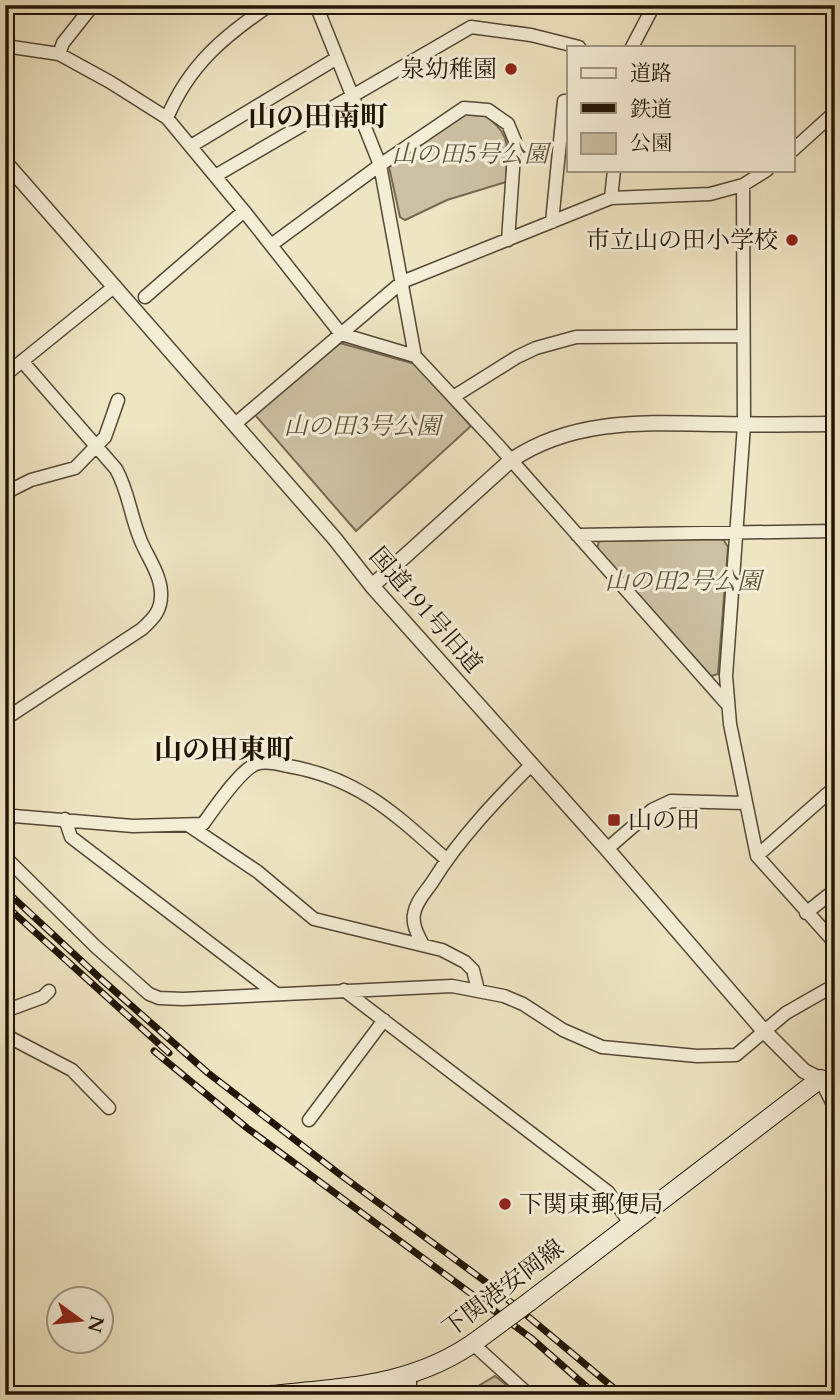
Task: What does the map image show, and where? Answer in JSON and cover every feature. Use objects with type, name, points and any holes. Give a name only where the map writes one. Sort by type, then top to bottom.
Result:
[{"type":"main road","name":"下関港安岡線","points":[[271,1395],[309,1393],[409,1376],[450,1358],[476,1342],[630,1223],[827,1081]]},
{"type":"street","points":[[59,54],[63,43],[93,5]]},
{"type":"street","points":[[167,118],[184,83],[197,66],[222,39],[270,5]]},
{"type":"street","points":[[316,5],[354,94],[380,165],[415,356]]},
{"type":"street","points":[[633,46],[654,5]]},
{"type":"street","points":[[826,5],[835,12]]},
{"type":"street","points":[[215,176],[471,27],[531,35],[575,46]]},
{"type":"street","points":[[5,46],[59,54],[167,118],[341,334],[415,356],[727,704]]},
{"type":"street","points":[[191,146],[337,58]]},
{"type":"street","points":[[552,222],[564,101],[567,101]]},
{"type":"street","points":[[271,245],[380,165],[464,108],[488,110],[508,124],[515,141],[508,240]]},
{"type":"street","points":[[794,149],[835,112]]},
{"type":"street","name":"国道191号旧道","points":[[5,163],[335,539],[372,586],[607,849],[763,1030],[804,1071],[827,1081]]},
{"type":"street","points":[[611,198],[614,172]]},
{"type":"street","points":[[235,424],[402,282],[611,198],[710,194],[743,185],[764,172]]},
{"type":"street","points":[[743,185],[744,425],[726,676],[727,704],[757,856],[835,943]]},
{"type":"street","points":[[145,297],[244,211]]},
{"type":"street","points":[[5,375],[115,286]]},
{"type":"street","points":[[453,397],[517,356],[576,337],[743,336]]},
{"type":"street","points":[[5,719],[142,629],[158,614],[161,590],[139,538],[125,484],[116,469],[22,361]]},
{"type":"street","points":[[8,485],[75,468],[105,437],[118,400]]},
{"type":"street","points":[[372,586],[510,461],[527,449],[555,437],[607,425],[835,424]]},
{"type":"street","points":[[577,535],[835,531]]},
{"type":"street","points":[[5,836],[9,818],[14,816],[116,826],[203,824],[251,766],[265,762],[310,771],[352,786],[400,817],[447,860]]},
{"type":"street","points":[[423,945],[416,932],[414,915],[418,902],[447,860],[532,764]]},
{"type":"street","points":[[757,856],[835,787]]},
{"type":"street","points":[[607,849],[652,810],[671,801],[745,803]]},
{"type":"street","points":[[65,820],[71,837],[275,993]]},
{"type":"street","points":[[188,825],[258,872],[314,919],[452,954],[473,970],[478,990]]},
{"type":"street","points":[[5,857],[93,948],[149,994],[159,998],[452,986],[514,1000],[584,1041],[616,1049],[697,1056],[736,1055],[786,1013],[835,985]]},
{"type":"street","points":[[806,913],[835,890]]},
{"type":"street","points":[[344,990],[608,1192],[630,1223]]},
{"type":"street","points":[[5,1012],[43,997],[49,991]]},
{"type":"street","points":[[309,1120],[384,1020]]},
{"type":"street","points":[[5,1035],[72,1070],[109,1108]]},
{"type":"street","points":[[827,1081],[835,1108]]},
{"type":"street","points":[[476,1342],[529,1395]]},
{"type":"street","points":[[409,1376],[409,1395]]},
{"type":"green space","name":"山の田5号公園","points":[[481,113],[504,135],[507,151],[506,182],[447,200],[405,220],[400,217],[389,167],[463,114]]},
{"type":"green space","name":"山の田3号公園","points":[[340,343],[415,364],[471,426],[356,531],[255,415]]},
{"type":"green space","name":"山の田2号公園","points":[[723,539],[728,547],[718,674],[711,676],[597,549],[599,541]]},
{"type":"green space","points":[[495,1376],[519,1395],[465,1395],[465,1394]]},
{"type":"railway","points":[[5,890],[208,1073],[494,1288],[622,1395]]},
{"type":"railway","points":[[5,905],[169,1053]]},
{"type":"railway","points":[[154,1051],[247,1128],[531,1338],[596,1395]]},
{"type":"place","name":"泉幼稚園","points":[[511,69]]},
{"type":"place","name":"市立山の田小学校","points":[[792,240]]},
{"type":"place","name":"山の田","points":[[614,820]]},
{"type":"place","name":"下関東郵便局","points":[[505,1204]]},
{"type":"district","name":"山の田南町","points":[[318,116]]},
{"type":"district","name":"山の田東町","points":[[224,749]]}]
